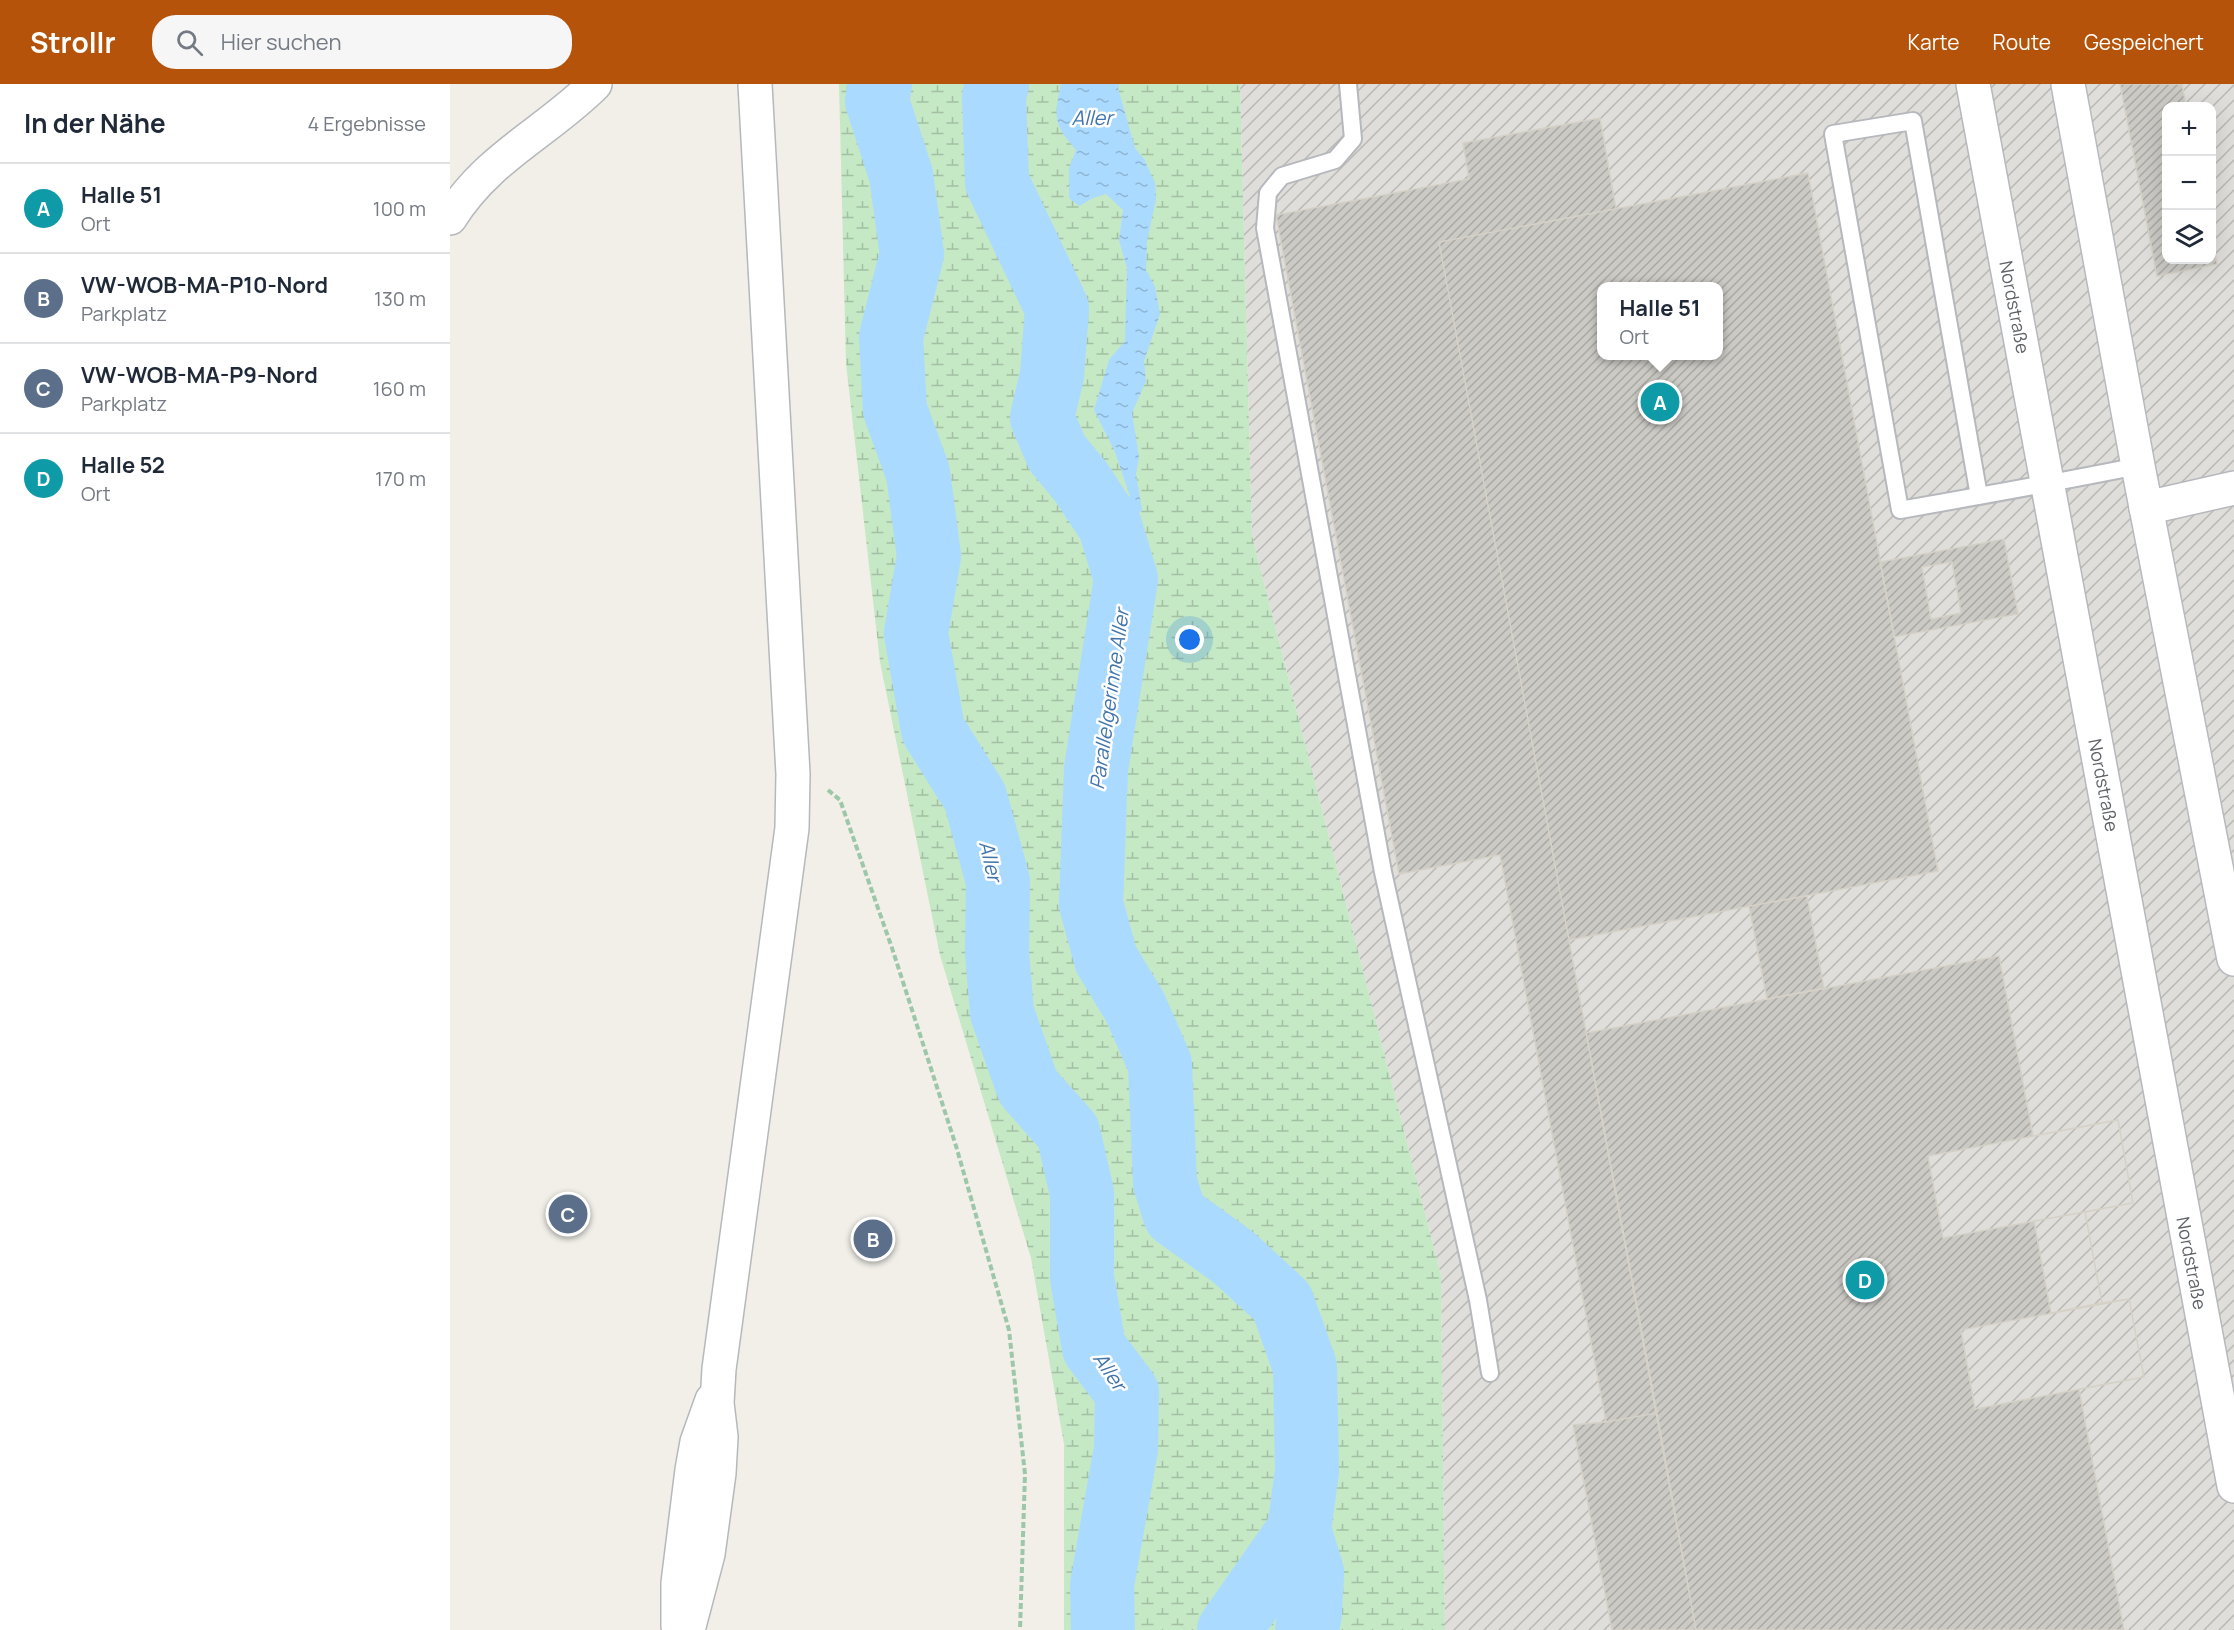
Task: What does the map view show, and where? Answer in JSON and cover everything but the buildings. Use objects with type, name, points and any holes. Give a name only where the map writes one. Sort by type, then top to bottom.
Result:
[{"type":"street","points":[[450,218],[465,197],[506,154],[582,98],[596,84]]},
{"type":"street","points":[[747,84],[752,95],[757,122]]},
{"type":"street","points":[[688,1630],[708,1554],[719,1473],[721,1437],[717,1403],[719,1369],[792,828],[793,774],[755,84]]},
{"type":"street","name":"Nordstraße","points":[[1973,84],[2234,1486]]},
{"type":"street","points":[[2068,84],[2138,466],[2234,959]]},
{"type":"street","points":[[2146,508],[2234,488]]},
{"type":"street","points":[[678,1630],[678,1583],[692,1470],[719,1369]]},
{"type":"lane","points":[[1348,84],[1353,139],[1335,160],[1281,176],[1268,194],[1265,228],[1383,872],[1478,1299],[1490,1373]]},
{"type":"lane","points":[[1979,496],[1913,121],[1833,134],[1900,510],[2048,484],[2138,466]]},
{"type":"path","points":[[825,787],[840,800],[892,948],[956,1146],[1009,1330],[1024,1474],[1020,1630]]},
{"type":"shaded area","points":[[1240,84],[2234,84],[2234,1630],[1445,1630],[1441,1276],[1252,536]]},
{"type":"green space","points":[[839,84],[1240,84],[1252,536],[1441,1276],[1445,1630],[1064,1630],[1064,1444],[1031,1258],[940,955],[880,662],[846,363]]},
{"type":"water","name":"Aller","points":[[1061,84],[1119,84],[1118,88],[1135,148],[1144,159],[1155,183],[1156,199],[1147,241],[1146,270],[1155,287],[1160,314],[1144,361],[1146,381],[1132,413],[1139,457],[1136,474],[1142,510],[1130,523],[1110,526],[1124,514],[1130,496],[1115,452],[1094,410],[1109,360],[1125,341],[1127,268],[1119,240],[1123,210],[1106,194],[1079,206],[1069,198],[1069,168],[1076,150],[1063,133],[1057,119]]},
{"type":"waterway","name":"Aller","points":[[880,84],[877,101],[901,175],[912,254],[891,337],[895,410],[918,473],[929,556],[916,633],[933,730],[975,797],[998,881],[997,952],[1002,1013],[1028,1087],[1068,1132],[1082,1193],[1082,1278],[1094,1348],[1127,1392],[1126,1449],[1102,1585],[1103,1630]]},
{"type":"waterway","name":"Parallelgerinne Aller","points":[[997,84],[994,97],[997,182],[1057,308],[1052,375],[1042,418],[1057,453],[1081,482],[1110,526],[1126,579],[1096,769],[1091,904],[1106,959],[1135,1007],[1160,1064],[1165,1183],[1175,1215],[1233,1257],[1282,1302],[1305,1367],[1307,1471],[1299,1530],[1229,1630]]},
{"type":"waterway","name":"Parallelgerinne Aller","points":[[1299,1530],[1312,1572],[1307,1630]]},
{"type":"place","name":"Halle 51","points":[[1660,402]]},
{"type":"place","name":"VW-WOB-MA-P9-Nord","points":[[568,1214]]},
{"type":"place","name":"VW-WOB-MA-P10-Nord","points":[[873,1239]]},
{"type":"place","name":"Halle 52","points":[[1865,1280]]}]
